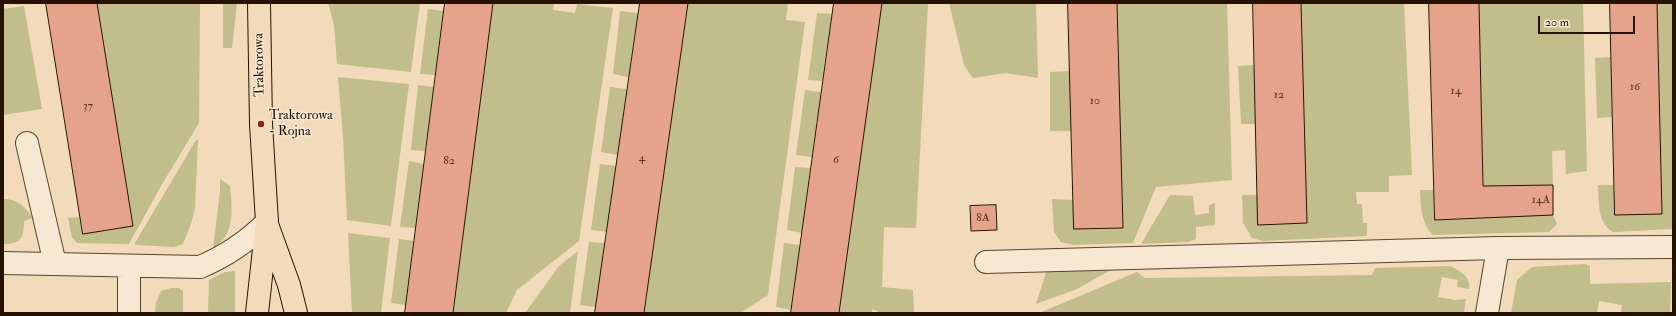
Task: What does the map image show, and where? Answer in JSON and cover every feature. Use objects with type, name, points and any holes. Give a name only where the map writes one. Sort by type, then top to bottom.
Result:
[{"type":"main road","name":"Traktorowa","points":[[257,313],[267,222],[261,124],[259,3]]},
{"type":"main road","name":"Traktorowa","points":[[267,222],[290,286],[296,313]]},
{"type":"lane","points":[[27,143],[55,264]]},
{"type":"lane","points":[[3,263],[200,267],[221,258],[234,250],[255,234],[267,222]]},
{"type":"lane","points":[[986,262],[1498,248],[1673,247]]},
{"type":"lane","points":[[1487,313],[1498,248]]},
{"type":"lane","points":[[129,266],[129,313]]},
{"type":"shaded area","points":[[97,3],[200,3],[199,123],[161,186],[129,244],[77,243],[72,237],[68,218],[80,217],[83,234],[133,226]]},
{"type":"shaded area","points":[[223,3],[237,3],[232,48],[223,48]]},
{"type":"shaded area","points":[[328,3],[420,3],[411,72],[337,64],[334,25]]},
{"type":"shaded area","points":[[493,3],[554,3],[553,10],[575,13],[577,4],[613,8],[579,241],[517,290],[506,313],[453,313]]},
{"type":"shaded area","points":[[688,3],[788,3],[786,20],[805,22],[768,295],[740,313],[644,313]]},
{"type":"shaded area","points":[[882,3],[928,3],[916,228],[884,227],[882,287],[913,290],[914,313],[880,313],[873,309],[871,313],[839,313]]},
{"type":"shaded area","points":[[949,3],[1036,3],[1038,78],[1006,73],[973,78],[964,65]]},
{"type":"shaded area","points":[[1117,3],[1227,3],[1232,180],[1156,187],[1133,243],[1073,245],[1061,242],[1054,232],[1052,199],[1074,200],[1075,229],[1123,228]]},
{"type":"shaded area","points":[[1301,3],[1404,3],[1412,175],[1389,176],[1389,192],[1356,192],[1357,204],[1362,204],[1363,223],[1367,223],[1367,236],[1263,241],[1252,238],[1243,223],[1242,195],[1258,195],[1258,225],[1307,223]]},
{"type":"shaded area","points":[[1479,3],[1583,3],[1587,171],[1566,174],[1565,150],[1552,151],[1553,185],[1529,185],[1529,216],[1553,215],[1557,224],[1549,232],[1433,235],[1424,220],[1421,209],[1420,190],[1434,190],[1435,220],[1484,218]]},
{"type":"shaded area","points":[[1657,3],[1673,3],[1673,229],[1613,232],[1601,218],[1598,185],[1614,185],[1615,215],[1662,214]]},
{"type":"shaded area","points":[[24,6],[42,109],[3,115],[3,9]]},
{"type":"shaded area","points":[[428,9],[444,11],[435,75],[420,74]]},
{"type":"shaded area","points":[[620,11],[638,13],[629,77],[613,74]]},
{"type":"shaded area","points":[[817,13],[832,14],[822,81],[808,80]]},
{"type":"shaded area","points":[[1611,57],[1612,117],[1597,118],[1595,58]]},
{"type":"shaded area","points":[[1255,65],[1256,124],[1241,124],[1238,66]]},
{"type":"shaded area","points":[[1070,71],[1072,131],[1050,131],[1050,72]]},
{"type":"shaded area","points":[[338,77],[409,84],[391,226],[347,220],[343,137]]},
{"type":"shaded area","points":[[418,85],[434,87],[425,151],[411,150]]},
{"type":"shaded area","points":[[610,87],[627,89],[618,155],[601,152]]},
{"type":"shaded area","points":[[805,90],[821,92],[812,157],[796,155]]},
{"type":"shaded area","points":[[196,140],[198,140],[195,208],[191,224],[183,244],[174,247],[135,245],[135,243]]},
{"type":"shaded area","points":[[409,161],[424,164],[416,228],[400,227]]},
{"type":"shaded area","points":[[600,164],[616,166],[607,232],[591,230]]},
{"type":"shaded area","points":[[795,167],[810,168],[802,233],[787,230]]},
{"type":"shaded area","points":[[220,179],[230,186],[232,212],[229,229],[226,236],[213,248],[220,192]]},
{"type":"shaded area","points":[[1170,195],[1193,196],[1195,215],[1209,213],[1209,205],[1215,203],[1215,225],[1196,227],[1196,239],[1188,242],[1141,244]]},
{"type":"shaded area","points":[[3,199],[17,202],[27,210],[33,218],[24,221],[23,232],[20,239],[9,244],[3,244]]},
{"type":"shaded area","points":[[348,233],[390,238],[381,313],[352,313]]},
{"type":"shaded area","points":[[399,239],[414,241],[406,305],[391,303]]},
{"type":"shaded area","points":[[589,242],[605,243],[596,307],[580,305]]},
{"type":"shaded area","points":[[784,243],[800,245],[791,310],[776,307]]},
{"type":"shaded area","points":[[578,251],[570,313],[525,313],[559,266]]},
{"type":"shaded area","points":[[1585,264],[1590,266],[1590,284],[1671,282],[1670,313],[1621,313],[1622,305],[1599,301],[1597,313],[1511,313],[1517,280],[1532,267]]},
{"type":"shaded area","points":[[1450,266],[1467,277],[1469,289],[1457,287],[1458,280],[1442,277],[1438,297],[1455,300],[1466,299],[1464,313],[1039,313],[1137,272],[1145,278],[1372,275],[1375,268]]},
{"type":"shaded area","points":[[1116,267],[1077,289],[1036,304],[1047,269]]},
{"type":"shaded area","points":[[235,271],[235,313],[208,313],[209,280],[225,272]]},
{"type":"shaded area","points":[[171,288],[179,288],[183,291],[183,313],[155,313],[156,303],[161,291]]},
{"type":"building","points":[[46,3],[97,3],[133,226],[83,234]]},
{"type":"building","points":[[445,3],[493,3],[453,313],[405,313]]},
{"type":"building","points":[[640,3],[688,3],[644,313],[595,313]]},
{"type":"building","points":[[834,3],[882,3],[839,313],[791,313]]},
{"type":"building","points":[[1068,3],[1117,3],[1123,228],[1074,229]]},
{"type":"building","points":[[1253,3],[1301,3],[1307,223],[1258,225]]},
{"type":"building","points":[[1429,3],[1479,3],[1483,186],[1553,185],[1553,215],[1435,220]]},
{"type":"building","points":[[1610,3],[1657,3],[1662,214],[1615,215]]},
{"type":"building","points":[[996,205],[997,230],[971,231],[970,206]]},
{"type":"place","name":"Traktorowa - Rojna","points":[[261,124]]}]
